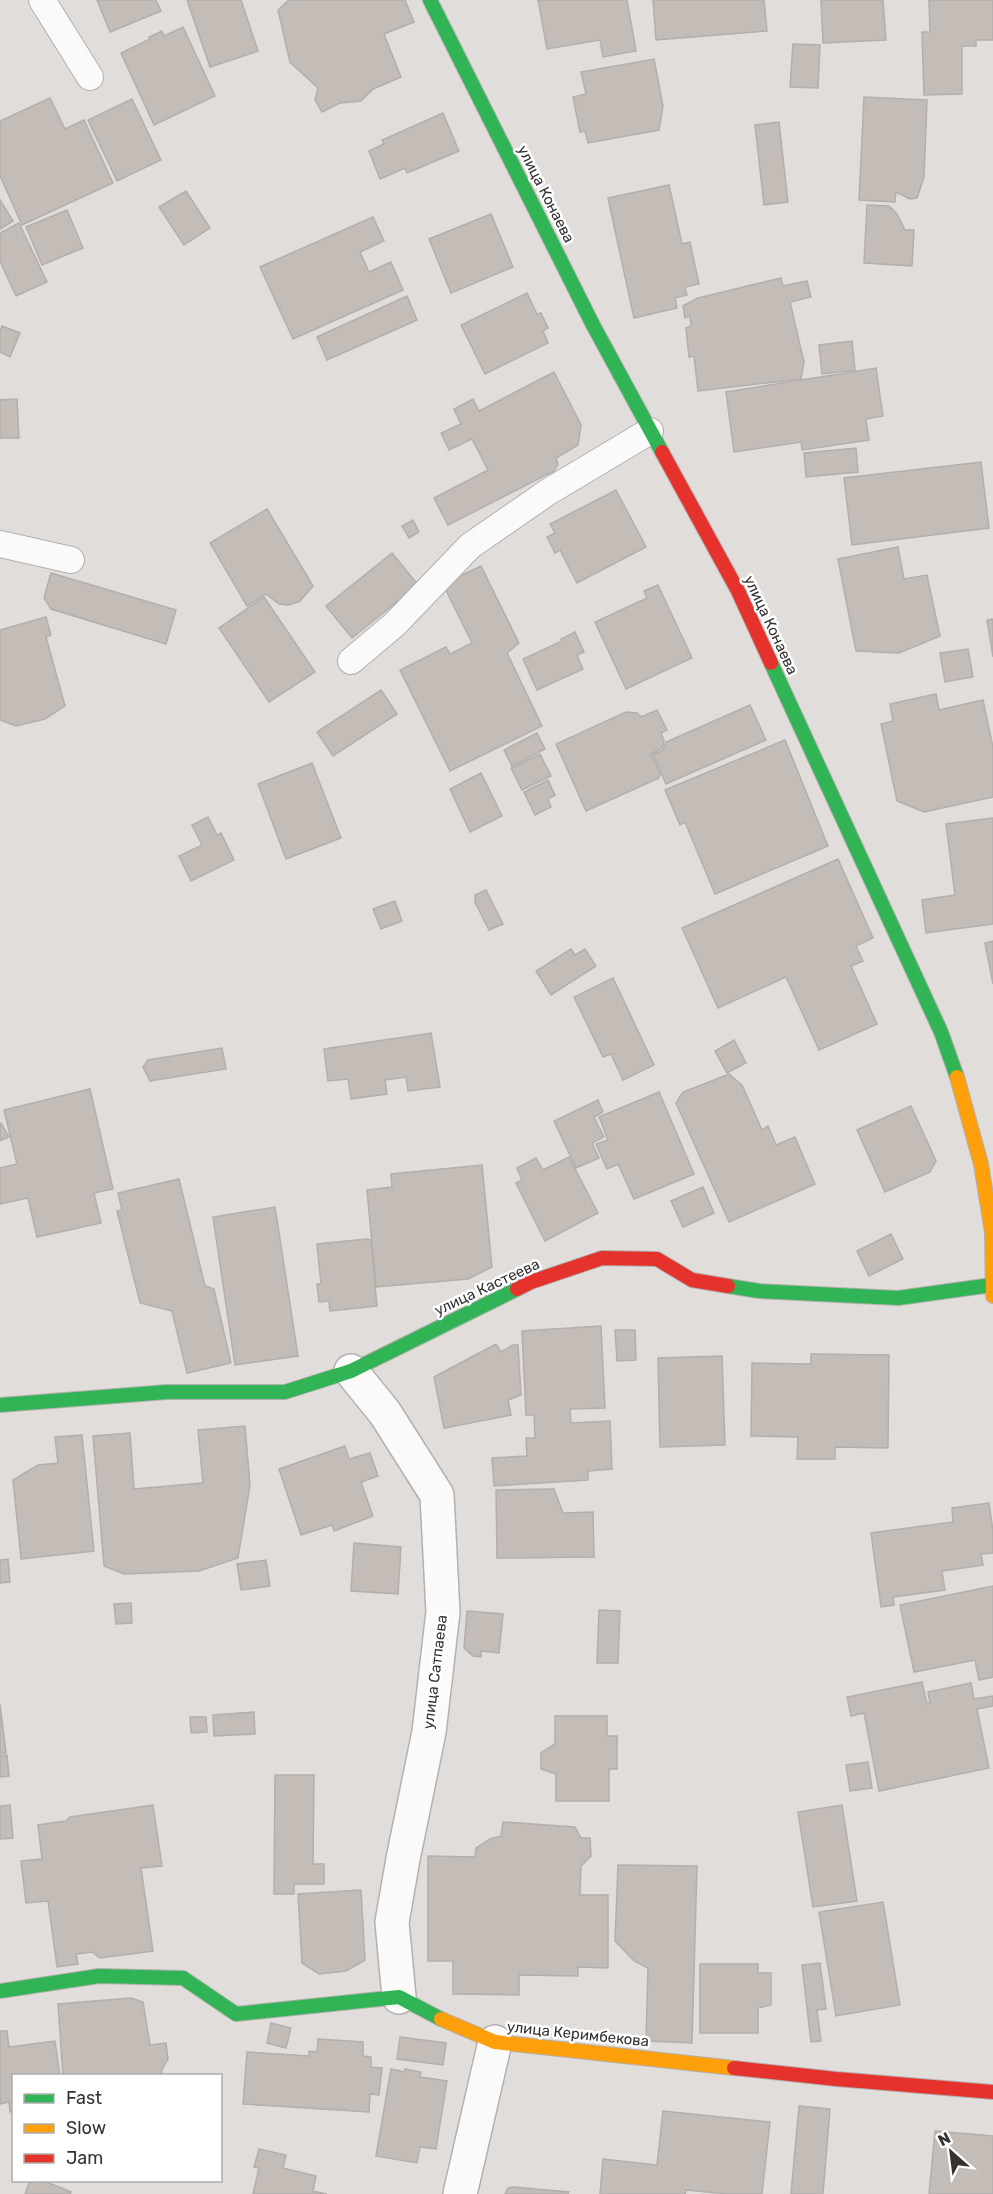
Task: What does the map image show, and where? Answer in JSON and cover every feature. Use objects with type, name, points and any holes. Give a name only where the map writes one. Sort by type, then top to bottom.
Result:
[{"type":"street","name":"улица Конаева","points":[[430,0],[593,325],[738,591],[942,1032],[981,1164],[992,1232],[992,1290]]},
{"type":"street","name":"улица Кастеева","points":[[0,1405],[166,1392],[285,1392],[351,1371],[531,1282],[602,1258],[657,1259],[692,1280],[759,1291],[898,1298],[992,1290]]},
{"type":"street","name":"улица Сатпаева","points":[[351,1371],[384,1413],[437,1495],[443,1612],[429,1732],[392,1922],[399,1997]]},
{"type":"street","points":[[0,1991],[99,1976],[183,1978],[236,2014],[399,1997]]},
{"type":"street","name":"улица Керимбекова","points":[[399,1997],[450,2023],[495,2042],[836,2079],[993,2092]]},
{"type":"street","points":[[460,2194],[495,2042]]},
{"type":"lane","points":[[42,0],[90,77]]},
{"type":"lane","points":[[351,661],[395,624],[470,546],[548,492],[650,431]]},
{"type":"lane","points":[[0,544],[71,560]]},
{"type":"building","points":[[97,0],[156,0],[161,11],[110,32]]},
{"type":"building","points":[[187,0],[241,0],[258,51],[210,67]]},
{"type":"building","points":[[289,0],[405,0],[414,22],[384,34],[401,77],[373,89],[361,101],[340,103],[322,112],[315,100],[318,88],[290,62],[278,10]]},
{"type":"building","points":[[538,0],[627,0],[636,51],[603,57],[600,40],[547,49]]},
{"type":"building","points":[[653,0],[764,0],[767,31],[656,40]]},
{"type":"building","points":[[821,0],[883,0],[886,40],[823,43]]},
{"type":"building","points":[[929,0],[993,0],[993,40],[976,40],[976,46],[962,46],[962,94],[924,95],[922,32],[930,32]]},
{"type":"building","points":[[183,27],[215,96],[154,125],[121,53],[162,31],[164,36]]},
{"type":"building","points":[[793,44],[820,45],[818,88],[790,87]]},
{"type":"building","points":[[654,59],[663,106],[659,130],[588,143],[585,131],[580,132],[573,97],[586,94],[581,72]]},
{"type":"building","points":[[864,97],[927,100],[924,177],[917,198],[910,199],[896,192],[895,202],[859,200]]},
{"type":"building","points":[[50,98],[65,129],[84,120],[113,183],[22,225],[0,176],[0,121]]},
{"type":"building","points":[[132,99],[161,160],[117,181],[88,120]]},
{"type":"building","points":[[443,113],[459,151],[407,173],[405,168],[380,179],[369,151],[384,144],[382,140]]},
{"type":"building","points":[[779,122],[788,202],[764,205],[755,125]]},
{"type":"building","points":[[669,185],[682,244],[690,242],[699,284],[685,287],[687,295],[675,298],[677,308],[634,318],[608,198]]},
{"type":"building","points":[[186,191],[210,228],[184,245],[159,207]]},
{"type":"building","points":[[0,200],[13,221],[0,229]]},
{"type":"building","points":[[867,205],[889,206],[897,214],[905,230],[914,230],[912,266],[864,263]]},
{"type":"building","points":[[67,210],[83,248],[42,265],[26,227]]},
{"type":"building","points":[[491,214],[513,267],[451,293],[429,239]]},
{"type":"building","points":[[373,217],[384,241],[360,252],[369,272],[391,262],[403,290],[293,339],[260,267]]},
{"type":"building","points":[[19,223],[47,282],[16,296],[0,261],[0,233]]},
{"type":"building","points":[[781,278],[783,286],[807,281],[811,297],[790,302],[804,362],[801,379],[698,391],[694,356],[689,357],[686,328],[691,326],[690,316],[685,318],[683,306],[698,298]]},
{"type":"building","points":[[527,293],[537,314],[541,313],[548,328],[543,331],[548,343],[485,374],[461,325]]},
{"type":"building","points":[[407,296],[417,320],[327,360],[317,337]]},
{"type":"building","points":[[2,326],[20,333],[10,357],[0,352]]},
{"type":"building","points":[[852,341],[855,370],[822,374],[819,345]]},
{"type":"building","points":[[876,368],[883,416],[866,419],[869,440],[802,450],[801,442],[734,452],[726,392]]},
{"type":"building","points":[[554,372],[581,425],[578,445],[556,458],[558,464],[554,471],[448,525],[434,498],[488,470],[472,439],[449,450],[441,433],[461,424],[454,409],[473,399],[479,411]]},
{"type":"building","points":[[17,399],[19,438],[0,438],[0,400]]},
{"type":"building","points":[[856,448],[858,472],[806,477],[804,453]]},
{"type":"building","points":[[981,462],[989,528],[852,545],[844,478]]},
{"type":"building","points":[[616,490],[646,547],[577,583],[560,550],[555,553],[547,537],[555,533],[550,524]]},
{"type":"building","points":[[267,509],[313,586],[300,601],[289,605],[279,604],[266,594],[247,606],[210,543]]},
{"type":"building","points":[[413,520],[419,532],[409,538],[402,526]]},
{"type":"building","points":[[898,547],[904,579],[927,575],[940,636],[899,653],[856,651],[838,559]]},
{"type":"building","points":[[392,553],[418,585],[352,638],[326,606]]},
{"type":"building","points":[[481,566],[519,643],[507,653],[542,726],[450,771],[400,670],[446,647],[450,654],[472,643],[443,584]]},
{"type":"building","points":[[51,573],[176,610],[166,644],[51,609],[44,598]]},
{"type":"building","points":[[658,585],[692,658],[626,689],[595,622],[647,598],[644,591]]},
{"type":"building","points":[[264,597],[315,672],[269,702],[219,628]]},
{"type":"building","points":[[46,617],[51,635],[46,637],[65,706],[45,719],[16,726],[0,720],[0,630]]},
{"type":"building","points":[[993,619],[993,657],[987,620]]},
{"type":"building","points":[[575,632],[584,652],[577,655],[583,669],[537,690],[523,659],[562,641],[561,639]]},
{"type":"building","points":[[968,649],[973,677],[945,682],[940,653]]},
{"type":"building","points":[[381,690],[397,714],[333,756],[317,732]]},
{"type":"building","points":[[936,694],[939,710],[983,700],[993,747],[993,797],[924,812],[897,801],[881,724],[893,721],[890,704]]},
{"type":"building","points":[[750,705],[766,740],[666,784],[653,754],[663,750],[666,742]]},
{"type":"building","points":[[657,710],[667,730],[661,733],[664,740],[663,747],[651,754],[660,774],[659,778],[586,811],[556,744],[626,712],[637,713],[641,717]]},
{"type":"building","points":[[537,733],[545,749],[512,766],[504,750]]},
{"type":"building","points":[[785,740],[828,846],[715,894],[685,822],[680,825],[665,790]]},
{"type":"building","points":[[540,754],[551,776],[522,790],[511,768]]},
{"type":"building","points":[[312,763],[341,838],[286,859],[258,784]]},
{"type":"building","points":[[481,773],[502,816],[470,832],[450,789]]},
{"type":"building","points":[[548,780],[555,795],[548,799],[551,807],[535,815],[524,792]]},
{"type":"building","points":[[208,817],[217,835],[221,833],[234,860],[191,881],[179,856],[202,845],[192,825]]},
{"type":"building","points":[[993,818],[993,924],[926,933],[922,900],[955,895],[946,824]]},
{"type":"building","points":[[838,859],[873,938],[856,946],[863,961],[851,966],[877,1024],[819,1050],[786,977],[718,1008],[682,928]]},
{"type":"building","points":[[486,890],[503,924],[489,930],[475,902],[475,895]]},
{"type":"building","points":[[395,901],[402,921],[381,929],[373,909]]},
{"type":"building","points":[[993,941],[993,984],[985,943]]},
{"type":"building","points":[[571,949],[575,955],[585,949],[596,966],[551,995],[536,971]]},
{"type":"building","points":[[613,978],[654,1065],[623,1080],[611,1054],[603,1057],[574,997]]},
{"type":"building","points":[[431,1033],[440,1087],[408,1091],[406,1077],[385,1080],[387,1094],[351,1099],[348,1079],[328,1081],[324,1049]]},
{"type":"building","points":[[734,1040],[746,1063],[727,1073],[715,1051]]},
{"type":"building","points":[[222,1048],[226,1069],[150,1081],[143,1067],[148,1060]]},
{"type":"building","points":[[729,1074],[742,1085],[762,1130],[768,1126],[776,1145],[795,1137],[815,1184],[729,1222],[676,1103],[683,1092]]},
{"type":"building","points":[[90,1089],[113,1189],[94,1193],[101,1223],[37,1237],[28,1198],[0,1204],[0,1168],[17,1164],[4,1110]]},
{"type":"building","points":[[659,1092],[694,1174],[634,1199],[618,1164],[607,1169],[596,1144],[608,1140],[599,1117]]},
{"type":"building","points":[[598,1100],[603,1112],[594,1117],[604,1137],[592,1143],[599,1158],[576,1168],[554,1121]]},
{"type":"building","points":[[911,1106],[936,1161],[930,1172],[885,1192],[857,1130]]},
{"type":"building","points":[[0,1124],[9,1137],[0,1141]]},
{"type":"building","points":[[569,1157],[598,1213],[545,1241],[516,1183],[522,1180],[517,1168],[536,1158],[543,1170]]},
{"type":"building","points":[[482,1165],[492,1267],[468,1279],[376,1287],[367,1190],[392,1187],[391,1174]]},
{"type":"building","points":[[179,1179],[205,1286],[214,1289],[231,1363],[187,1373],[172,1311],[140,1303],[117,1211],[122,1210],[118,1193]]},
{"type":"building","points":[[703,1187],[714,1213],[683,1227],[671,1201]]},
{"type":"building","points":[[275,1207],[298,1356],[235,1365],[213,1217]]},
{"type":"building","points":[[891,1234],[903,1259],[869,1276],[857,1251]]},
{"type":"building","points":[[371,1240],[377,1306],[330,1311],[329,1301],[319,1302],[317,1284],[321,1284],[317,1244]]},
{"type":"building","points":[[601,1326],[605,1408],[570,1409],[571,1423],[610,1421],[612,1469],[588,1471],[588,1480],[494,1486],[492,1458],[527,1456],[526,1438],[535,1438],[534,1415],[526,1415],[522,1331]]},
{"type":"building","points":[[615,1330],[635,1330],[636,1360],[617,1361]]},
{"type":"building","points":[[496,1344],[501,1352],[513,1345],[518,1345],[521,1395],[508,1400],[511,1415],[444,1428],[434,1377]]},
{"type":"building","points":[[811,1354],[889,1355],[888,1448],[835,1447],[835,1459],[797,1459],[798,1437],[751,1436],[752,1363],[811,1364]]},
{"type":"building","points":[[722,1356],[725,1445],[660,1447],[658,1358]]},
{"type":"building","points":[[245,1426],[250,1485],[238,1558],[199,1571],[124,1574],[104,1566],[93,1436],[130,1433],[134,1489],[203,1483],[198,1430]]},
{"type":"building","points":[[82,1435],[94,1551],[21,1559],[13,1480],[38,1465],[58,1463],[55,1437]]},
{"type":"building","points":[[345,1446],[349,1459],[370,1453],[378,1476],[361,1482],[373,1516],[334,1531],[332,1525],[301,1535],[279,1469]]},
{"type":"building","points":[[554,1489],[563,1513],[593,1512],[594,1557],[497,1558],[496,1490]]},
{"type":"building","points":[[989,1503],[993,1553],[981,1554],[983,1565],[942,1571],[945,1590],[893,1597],[894,1605],[881,1607],[871,1533],[953,1522],[952,1508]]},
{"type":"building","points":[[354,1543],[401,1547],[398,1594],[351,1591]]},
{"type":"building","points":[[8,1559],[10,1582],[0,1583],[0,1560]]},
{"type":"building","points":[[266,1560],[270,1586],[241,1590],[237,1564]]},
{"type":"building","points":[[993,1586],[993,1677],[979,1680],[975,1660],[914,1672],[900,1605]]},
{"type":"building","points":[[131,1603],[132,1623],[116,1624],[114,1604]]},
{"type":"building","points":[[599,1610],[620,1611],[618,1663],[597,1663]]},
{"type":"building","points":[[467,1611],[503,1614],[499,1653],[481,1651],[481,1657],[473,1656],[464,1648]]},
{"type":"building","points":[[922,1682],[927,1704],[930,1703],[928,1692],[971,1683],[974,1699],[993,1696],[993,1706],[977,1709],[989,1768],[879,1791],[864,1713],[851,1716],[847,1697]]},
{"type":"building","points":[[0,1704],[6,1753],[0,1754]]},
{"type":"building","points":[[254,1712],[255,1734],[214,1736],[213,1715]]},
{"type":"building","points":[[555,1716],[607,1716],[607,1736],[617,1736],[617,1769],[609,1769],[609,1801],[556,1801],[556,1774],[541,1769],[541,1753],[555,1744]]},
{"type":"building","points":[[190,1717],[206,1717],[207,1732],[191,1733]]},
{"type":"building","points":[[7,1755],[9,1776],[0,1777],[0,1756]]},
{"type":"building","points":[[868,1762],[872,1788],[850,1791],[846,1765]]},
{"type":"building","points":[[275,1775],[314,1775],[313,1864],[324,1864],[324,1884],[294,1884],[294,1894],[274,1894]]},
{"type":"building","points":[[10,1805],[13,1838],[0,1839],[0,1806]]},
{"type":"building","points":[[153,1805],[162,1866],[141,1868],[153,1951],[100,1958],[92,1952],[76,1954],[78,1964],[57,1967],[48,1901],[26,1903],[21,1861],[42,1859],[38,1825],[66,1821],[70,1817]]},
{"type":"building","points":[[842,1805],[857,1901],[813,1907],[798,1812]]},
{"type":"building","points":[[503,1822],[575,1827],[581,1838],[590,1838],[591,1856],[581,1866],[580,1895],[608,1895],[608,1968],[578,1967],[578,1976],[519,1975],[519,1995],[453,1994],[453,1961],[428,1961],[428,1856],[475,1857],[476,1848],[490,1839],[501,1836]]},
{"type":"building","points":[[618,1865],[697,1866],[692,2043],[646,2041],[648,1968],[634,1961],[615,1941]]},
{"type":"building","points":[[361,1890],[365,1960],[346,1971],[319,1974],[302,1963],[298,1894]]},
{"type":"building","points":[[883,1902],[900,2005],[836,2016],[819,1912]]},
{"type":"building","points":[[820,1963],[826,2009],[817,2010],[821,2041],[811,2042],[802,1965]]},
{"type":"building","points":[[700,1964],[758,1964],[758,1973],[771,1973],[771,2005],[758,2008],[758,2033],[700,2033]]},
{"type":"building","points":[[131,1998],[143,2002],[150,2045],[166,2043],[168,2059],[162,2069],[162,2074],[63,2074],[58,2004]]},
{"type":"building","points":[[271,2023],[291,2028],[286,2048],[267,2043]]},
{"type":"building","points":[[0,2031],[7,2031],[9,2047],[55,2041],[60,2074],[12,2074],[12,2112],[10,2112],[9,2102],[0,2104]]},
{"type":"building","points":[[400,2037],[446,2043],[443,2065],[397,2059]]},
{"type":"building","points":[[318,2039],[363,2042],[363,2056],[371,2057],[371,2067],[382,2068],[379,2095],[370,2094],[369,2112],[243,2104],[247,2052],[309,2056],[309,2051],[317,2052]]},
{"type":"building","points":[[391,2069],[421,2072],[420,2077],[447,2081],[436,2149],[420,2147],[417,2163],[376,2156]]},
{"type":"building","points":[[799,2106],[830,2109],[823,2194],[791,2194]]},
{"type":"building","points":[[663,2111],[770,2122],[762,2194],[727,2194],[686,2190],[685,2194],[600,2194],[603,2159],[657,2165]]},
{"type":"building","points":[[935,2131],[993,2136],[993,2194],[929,2194]]},
{"type":"building","points":[[259,2149],[286,2155],[283,2168],[316,2176],[313,2191],[327,2194],[253,2194],[259,2168],[254,2167]]},
{"type":"building","points":[[29,2182],[47,2182],[71,2192],[70,2194],[25,2194]]},
{"type":"building","points":[[508,2188],[569,2192],[568,2194],[505,2194]]},
{"type":"traffic: fast","points":[[430,0],[593,325],[662,452]]},
{"type":"traffic: fast","points":[[771,663],[941,1032],[957,1077]]},
{"type":"traffic: fast","points":[[728,1286],[759,1291],[898,1298],[992,1285]]},
{"type":"traffic: fast","points":[[0,1405],[167,1392],[285,1392],[351,1371],[517,1289]]},
{"type":"traffic: fast","points":[[0,1991],[99,1976],[183,1978],[236,2014],[399,1997],[441,2019]]},
{"type":"traffic: slow","points":[[957,1077],[981,1164],[992,1232],[993,1296]]},
{"type":"traffic: slow","points":[[441,2019],[495,2042],[734,2068]]},
{"type":"traffic: jam","points":[[662,452],[738,591],[771,663]]},
{"type":"traffic: jam","points":[[517,1289],[602,1258],[657,1259],[692,1280],[728,1286]]},
{"type":"traffic: jam","points":[[734,2068],[993,2092]]}]
